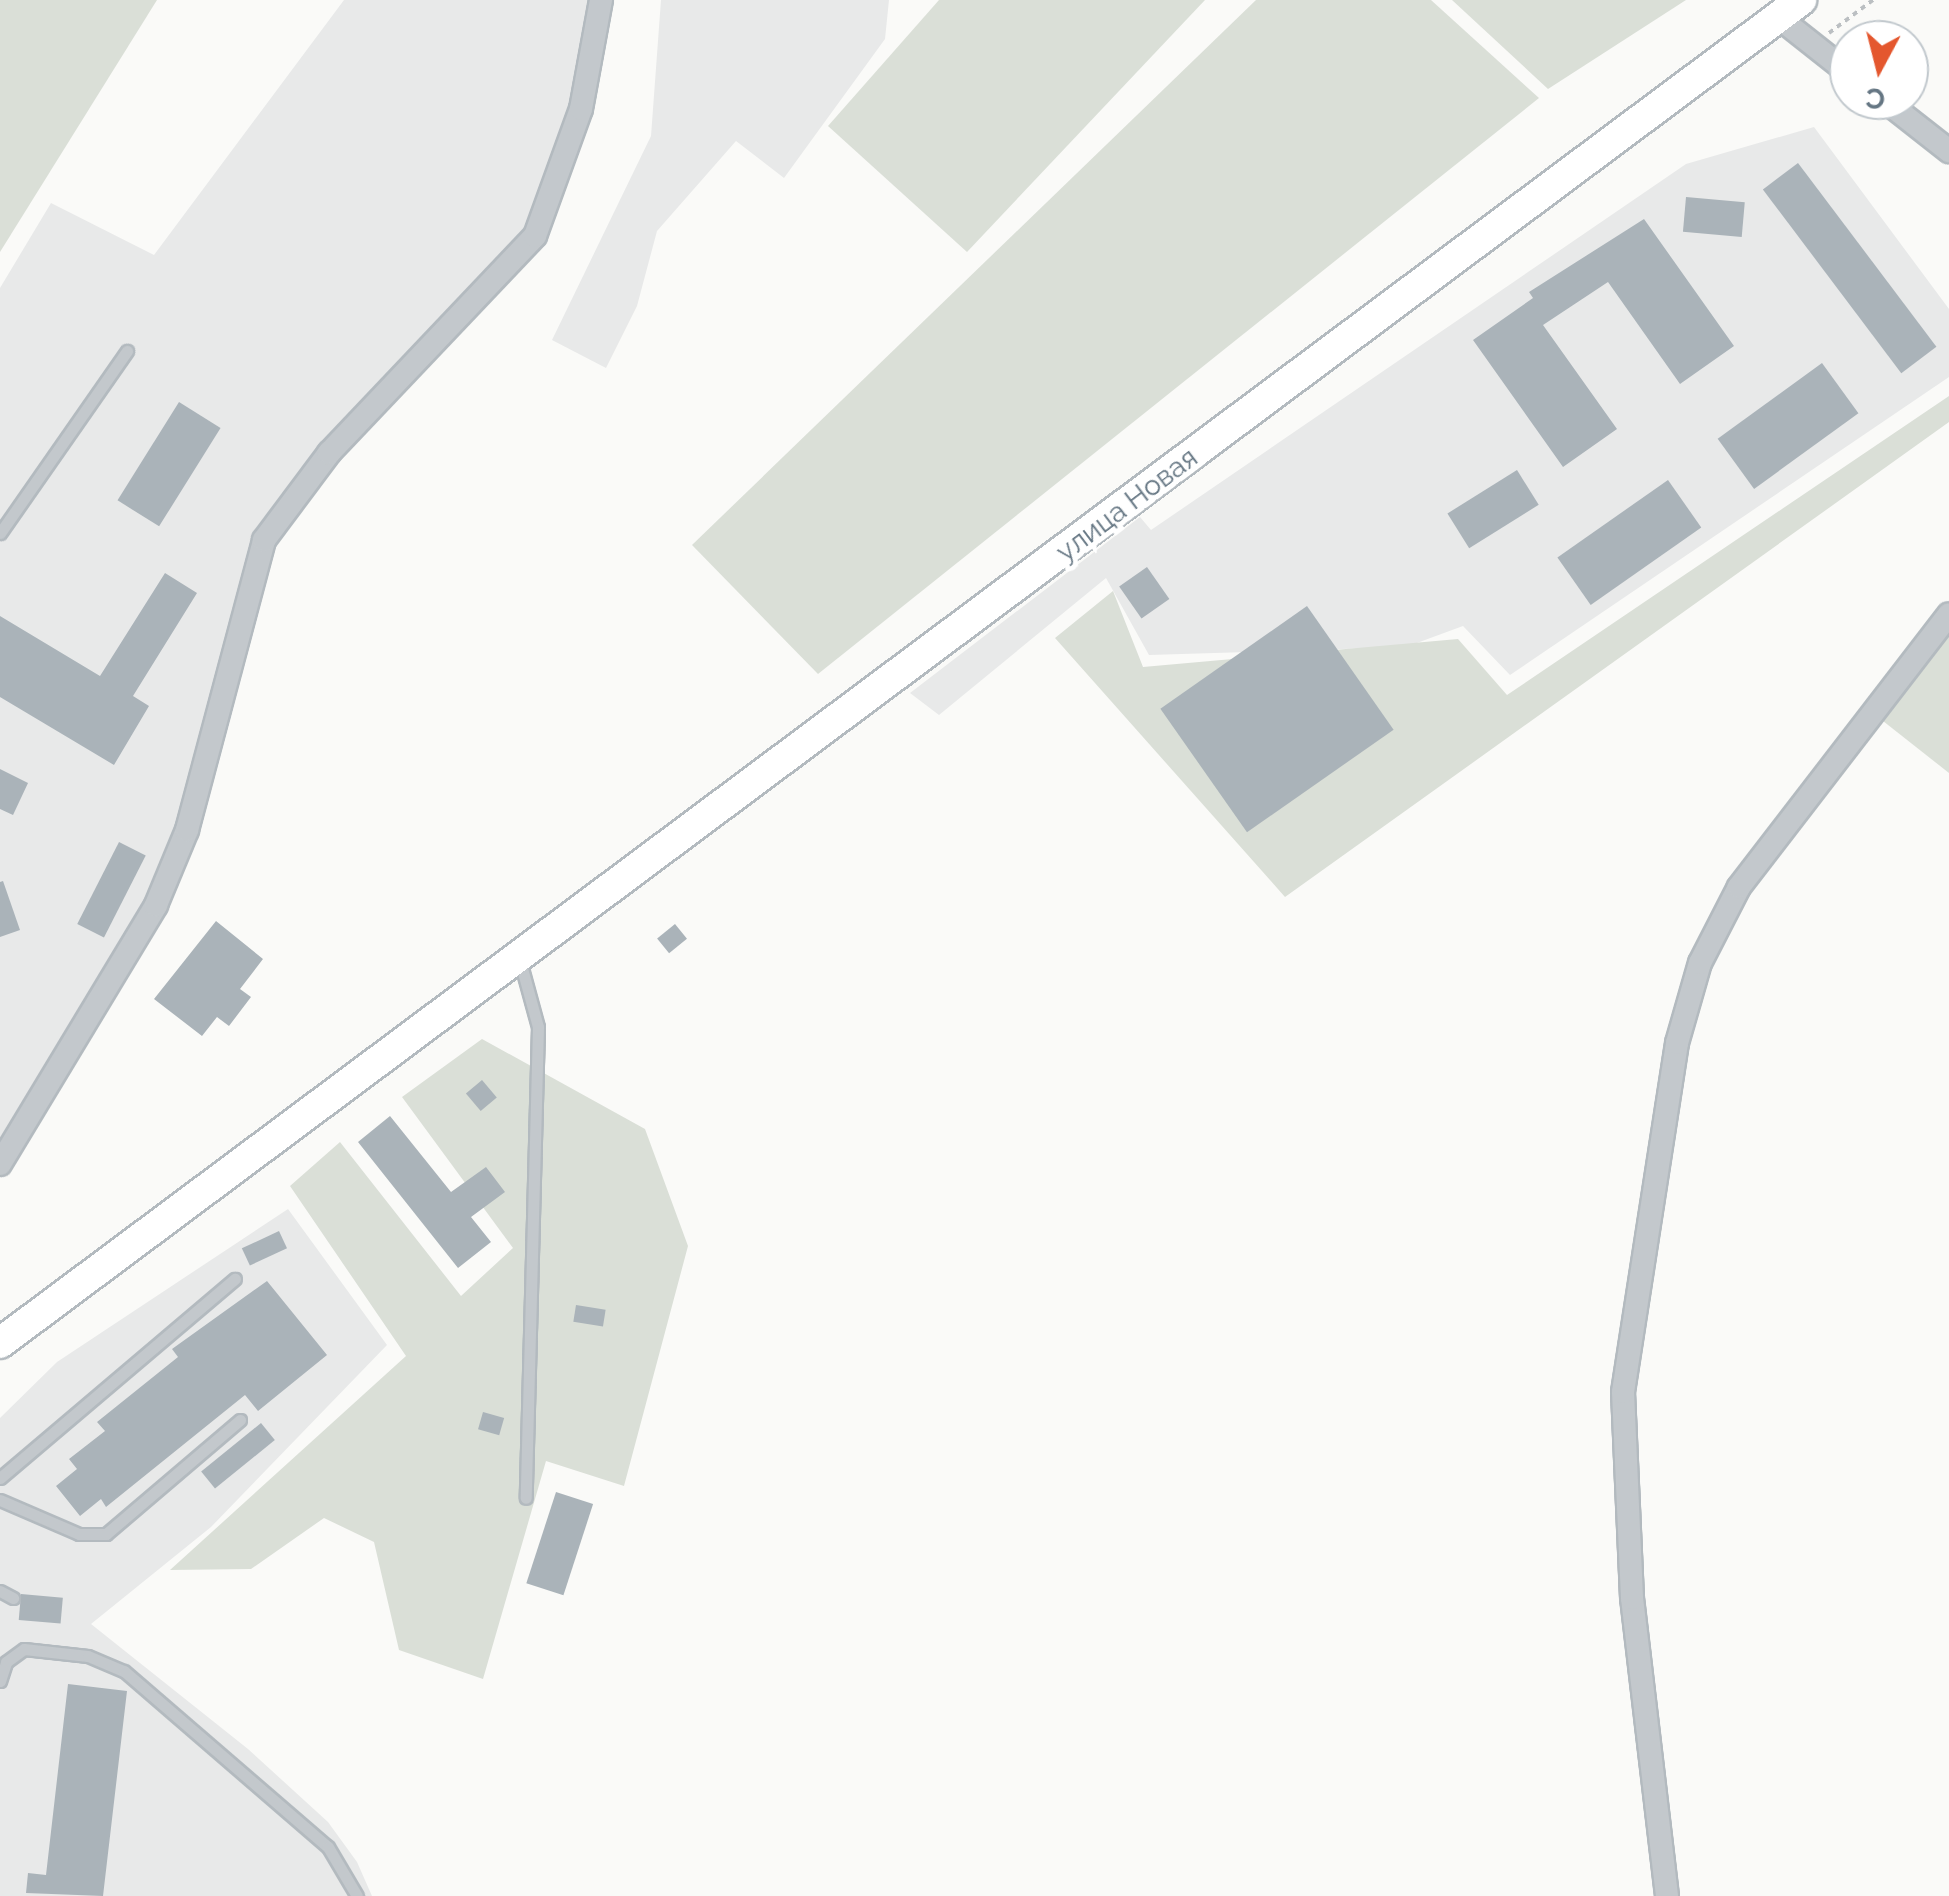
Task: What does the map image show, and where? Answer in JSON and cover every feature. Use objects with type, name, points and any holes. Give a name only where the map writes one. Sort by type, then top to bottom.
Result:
[{"type":"street","points":[[0,1164],[162,890],[187,830],[264,540],[328,453],[535,236],[581,109],[601,0]]},
{"type":"street","name":"улица Новая","points":[[3,1339],[520,961],[1789,9],[1812,44],[1829,57]]},
{"type":"street","points":[[1909,120],[1949,151]]},
{"type":"street","points":[[1667,1896],[1632,1598],[1623,1392],[1676,1042],[1700,962],[1738,887],[1949,614]]},
{"type":"lane","points":[[0,533],[127,352]]},
{"type":"lane","points":[[520,961],[538,1027],[526,1498]]},
{"type":"lane","points":[[0,1478],[235,1279]]},
{"type":"lane","points":[[0,1500],[79,1534],[106,1534],[240,1420]]},
{"type":"lane","points":[[0,1591],[14,1598]]},
{"type":"lane","points":[[0,1682],[6,1662],[24,1649],[88,1656],[124,1671],[328,1847],[357,1896]]},
{"type":"path","points":[[1812,44],[1874,0]]},
{"type":"shaded area","points":[[0,0],[157,0],[0,252]]},
{"type":"shaded area","points":[[344,0],[593,0],[541,227],[346,440],[248,569],[195,806],[115,960],[0,1140],[0,288],[51,203],[154,255]]},
{"type":"shaded area","points":[[661,0],[889,0],[885,39],[784,178],[736,141],[657,231],[637,306],[606,368],[552,340],[651,136]]},
{"type":"shaded area","points":[[939,0],[1205,0],[967,252],[828,126]]},
{"type":"shaded area","points":[[1256,0],[1431,0],[1539,98],[818,674],[692,545]]},
{"type":"shaded area","points":[[1452,0],[1686,0],[1548,89]]},
{"type":"shaded area","points":[[1814,127],[1949,309],[1949,377],[1510,675],[1463,626],[1406,647],[1149,655],[1106,578],[939,715],[910,693],[1140,517],[1151,530],[1686,164]]},
{"type":"shaded area","points":[[1949,396],[1949,422],[1285,897],[1055,638],[1113,591],[1143,667],[1458,639],[1507,695]]},
{"type":"shaded area","points":[[1949,634],[1949,773],[1883,721]]},
{"type":"shaded area","points":[[482,1039],[645,1129],[688,1246],[624,1486],[546,1461],[483,1679],[399,1650],[374,1542],[324,1518],[251,1569],[170,1570],[406,1356],[290,1186],[340,1142],[461,1296],[513,1248],[402,1097]]},
{"type":"shaded area","points":[[288,1209],[387,1345],[211,1527],[91,1624],[248,1749],[328,1822],[357,1862],[372,1896],[0,1896],[0,1418],[57,1362]]},
{"type":"building","points":[[1798,163],[1936,347],[1901,373],[1763,189]]},
{"type":"building","points":[[1686,197],[1745,202],[1742,237],[1683,232]]},
{"type":"building","points":[[1644,219],[1734,346],[1680,384],[1608,282],[1543,325],[1617,429],[1563,467],[1473,340],[1533,298],[1529,292]]},
{"type":"building","points":[[1822,363],[1858,413],[1754,489],[1718,439]]},
{"type":"building","points":[[179,402],[221,428],[159,526],[118,500]]},
{"type":"building","points":[[1517,470],[1539,505],[1469,548],[1447,513]]},
{"type":"building","points":[[1668,480],[1701,528],[1591,605],[1557,557]]},
{"type":"building","points":[[1147,567],[1169,599],[1142,618],[1119,587]]},
{"type":"building","points":[[165,573],[197,593],[133,696],[149,706],[114,765],[0,697],[0,616],[100,676]]},
{"type":"building","points":[[1307,606],[1394,730],[1247,832],[1160,709]]},
{"type":"building","points":[[0,769],[28,783],[13,815],[0,809]]},
{"type":"building","points":[[119,842],[146,856],[104,938],[77,924]]},
{"type":"building","points":[[3,881],[20,930],[0,937],[0,882]]},
{"type":"building","points":[[216,921],[263,959],[240,989],[251,997],[229,1026],[217,1017],[202,1036],[154,999]]},
{"type":"building","points":[[675,924],[687,939],[669,953],[657,938]]},
{"type":"building","points":[[482,1080],[497,1098],[481,1111],[466,1093]]},
{"type":"building","points":[[390,1116],[451,1192],[486,1167],[505,1192],[471,1217],[491,1242],[458,1268],[358,1142]]},
{"type":"building","points":[[279,1231],[287,1248],[250,1266],[242,1248]]},
{"type":"building","points":[[267,1281],[327,1355],[258,1411],[245,1395],[106,1507],[101,1499],[80,1516],[56,1486],[77,1469],[69,1459],[105,1431],[97,1422],[178,1357],[172,1349]]},
{"type":"building","points":[[576,1305],[606,1310],[603,1326],[573,1322]]},
{"type":"building","points":[[483,1412],[504,1418],[499,1435],[478,1429]]},
{"type":"building","points":[[261,1423],[275,1440],[215,1489],[201,1471]]},
{"type":"building","points":[[556,1492],[593,1504],[563,1595],[526,1583]]},
{"type":"building","points":[[21,1594],[63,1598],[61,1624],[19,1620]]},
{"type":"building","points":[[68,1684],[127,1691],[103,1896],[26,1893],[28,1873],[46,1875]]}]
